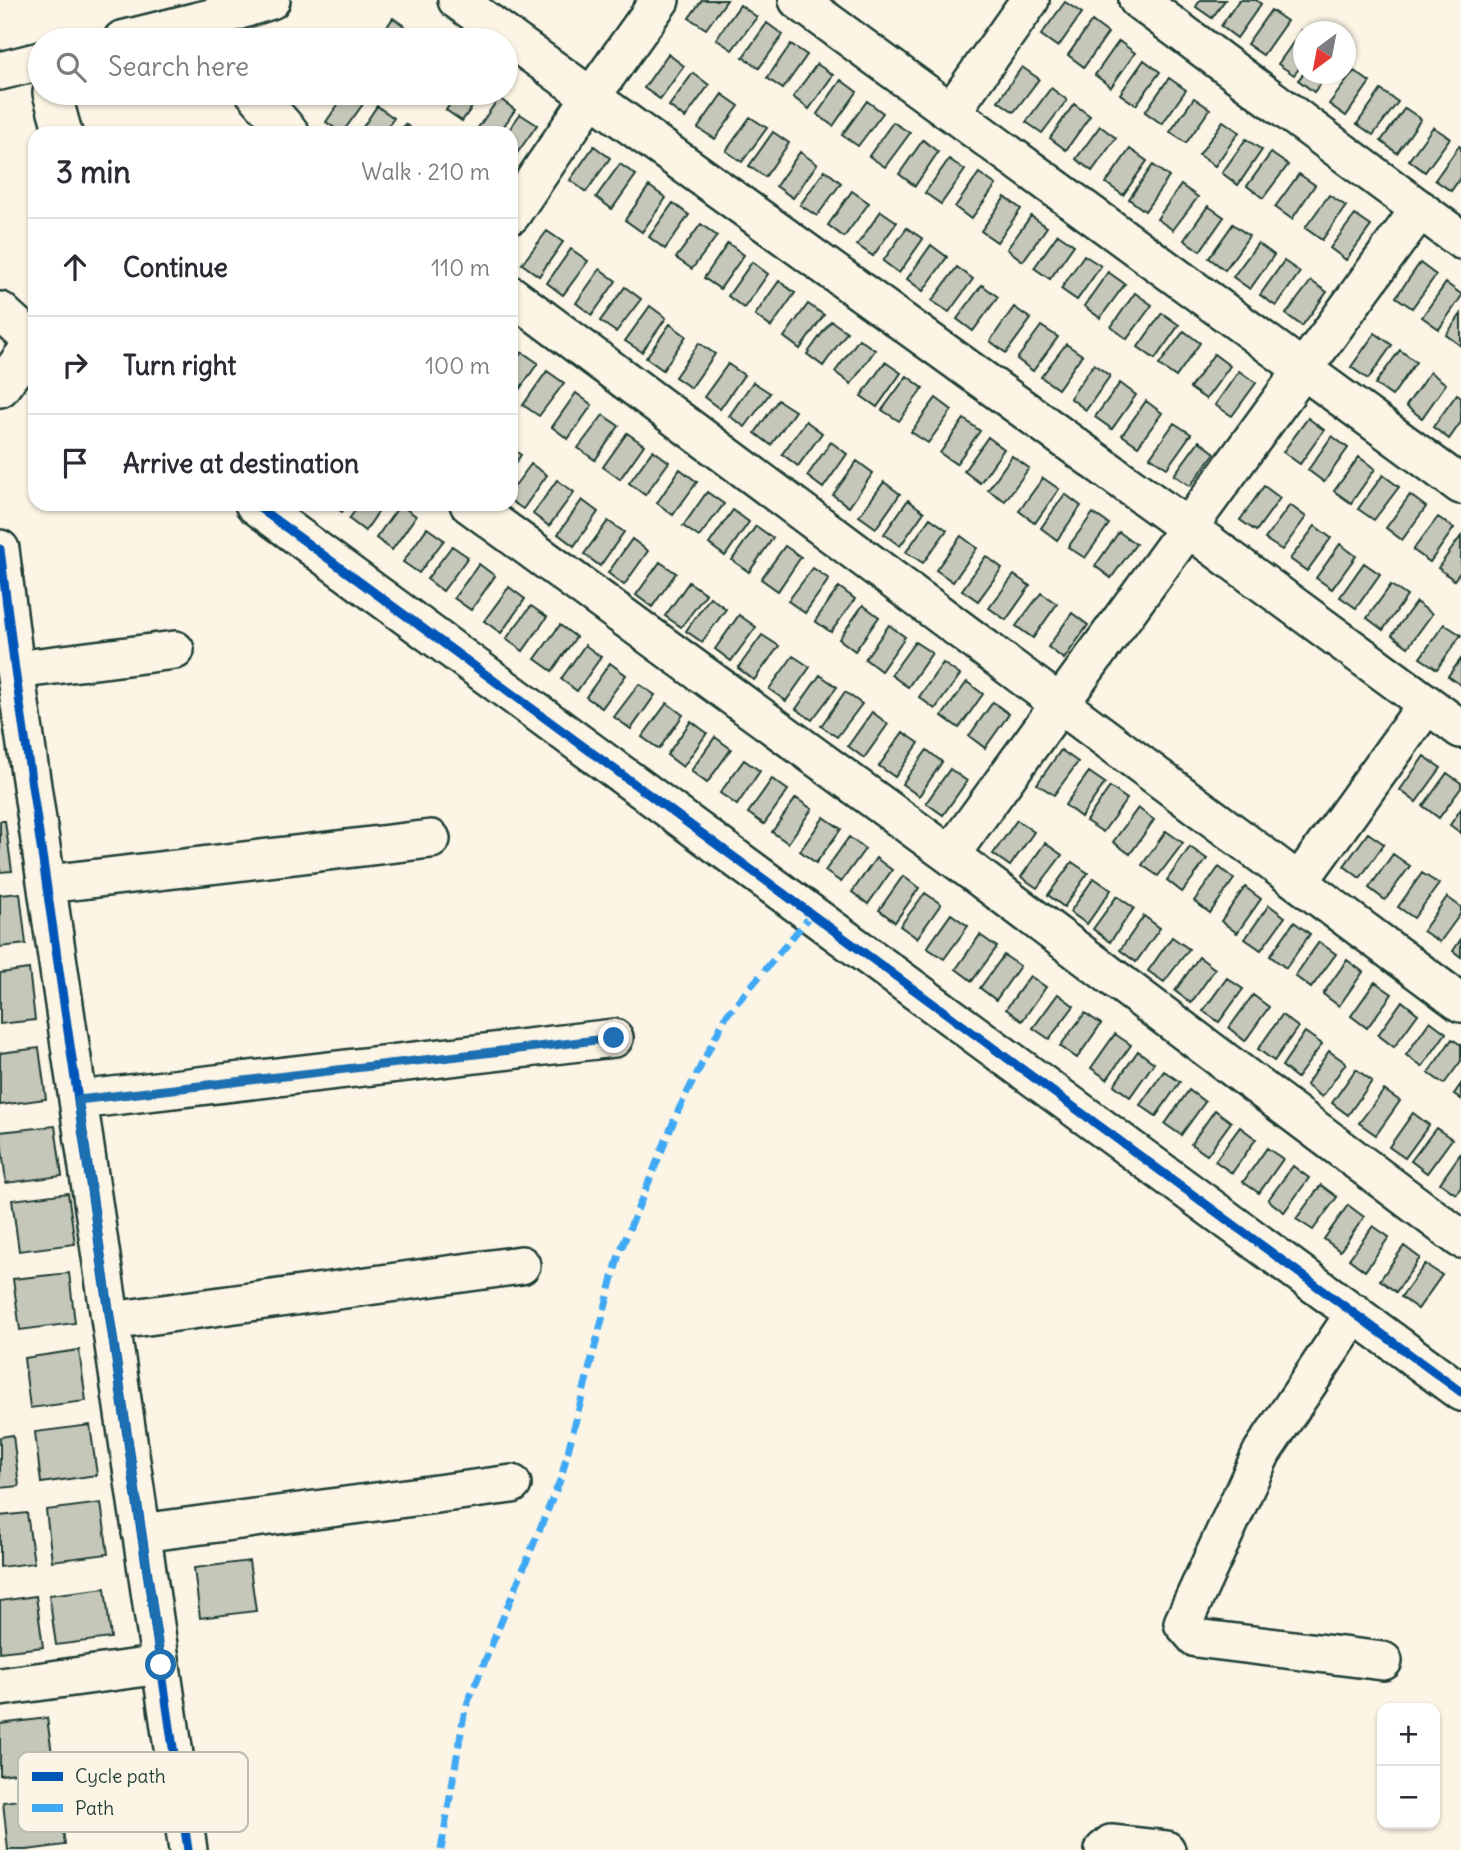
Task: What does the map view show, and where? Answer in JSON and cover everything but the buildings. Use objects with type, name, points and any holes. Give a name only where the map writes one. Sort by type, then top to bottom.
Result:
[{"type":"street","points":[[231,27],[271,0]]},
{"type":"street","points":[[457,0],[496,28]]},
{"type":"street","points":[[518,205],[660,0]]},
{"type":"street","points":[[798,0],[1461,485]]},
{"type":"street","points":[[951,113],[1030,0]]},
{"type":"street","points":[[1138,0],[1461,240]]},
{"type":"street","points":[[518,44],[1188,528],[1461,729]]},
{"type":"street","points":[[0,71],[28,64]]},
{"type":"street","points":[[55,105],[61,126]]},
{"type":"street","points":[[266,105],[284,126]]},
{"type":"street","points":[[950,855],[1420,209]]},
{"type":"street","points":[[518,300],[1461,1003]]},
{"type":"street","points":[[0,311],[28,336]]},
{"type":"street","points":[[0,388],[28,351]]},
{"type":"street","points":[[264,511],[1461,1392]]},
{"type":"street","points":[[479,511],[950,855],[1461,1239]]},
{"type":"street","points":[[0,549],[15,670],[174,1752]]},
{"type":"street","points":[[15,670],[175,650]]},
{"type":"street","points":[[1299,882],[1427,704]]},
{"type":"street","points":[[47,884],[431,839]]},
{"type":"street","points":[[78,1100],[614,1038]]},
{"type":"street","points":[[111,1321],[521,1265]]},
{"type":"street","points":[[1355,1313],[1262,1452],[1183,1623],[1196,1638],[1383,1661]]},
{"type":"street","points":[[141,1533],[512,1484]]},
{"type":"street","points":[[0,1687],[161,1665]]},
{"type":"street","points":[[185,1832],[188,1850]]},
{"type":"street","points":[[1104,1850],[1111,1844],[1166,1850]]},
{"type":"marked path","points":[[441,1850],[465,1709],[561,1478],[619,1254],[678,1111],[726,1016],[812,914]]},
{"type":"cycle path","points":[[264,511],[1461,1392]]},
{"type":"cycle path","points":[[0,549],[15,670],[174,1752]]},
{"type":"cycle path","points":[[185,1832],[188,1850]]},
{"type":"route","points":[[161,1665],[78,1100],[614,1038]]}]
